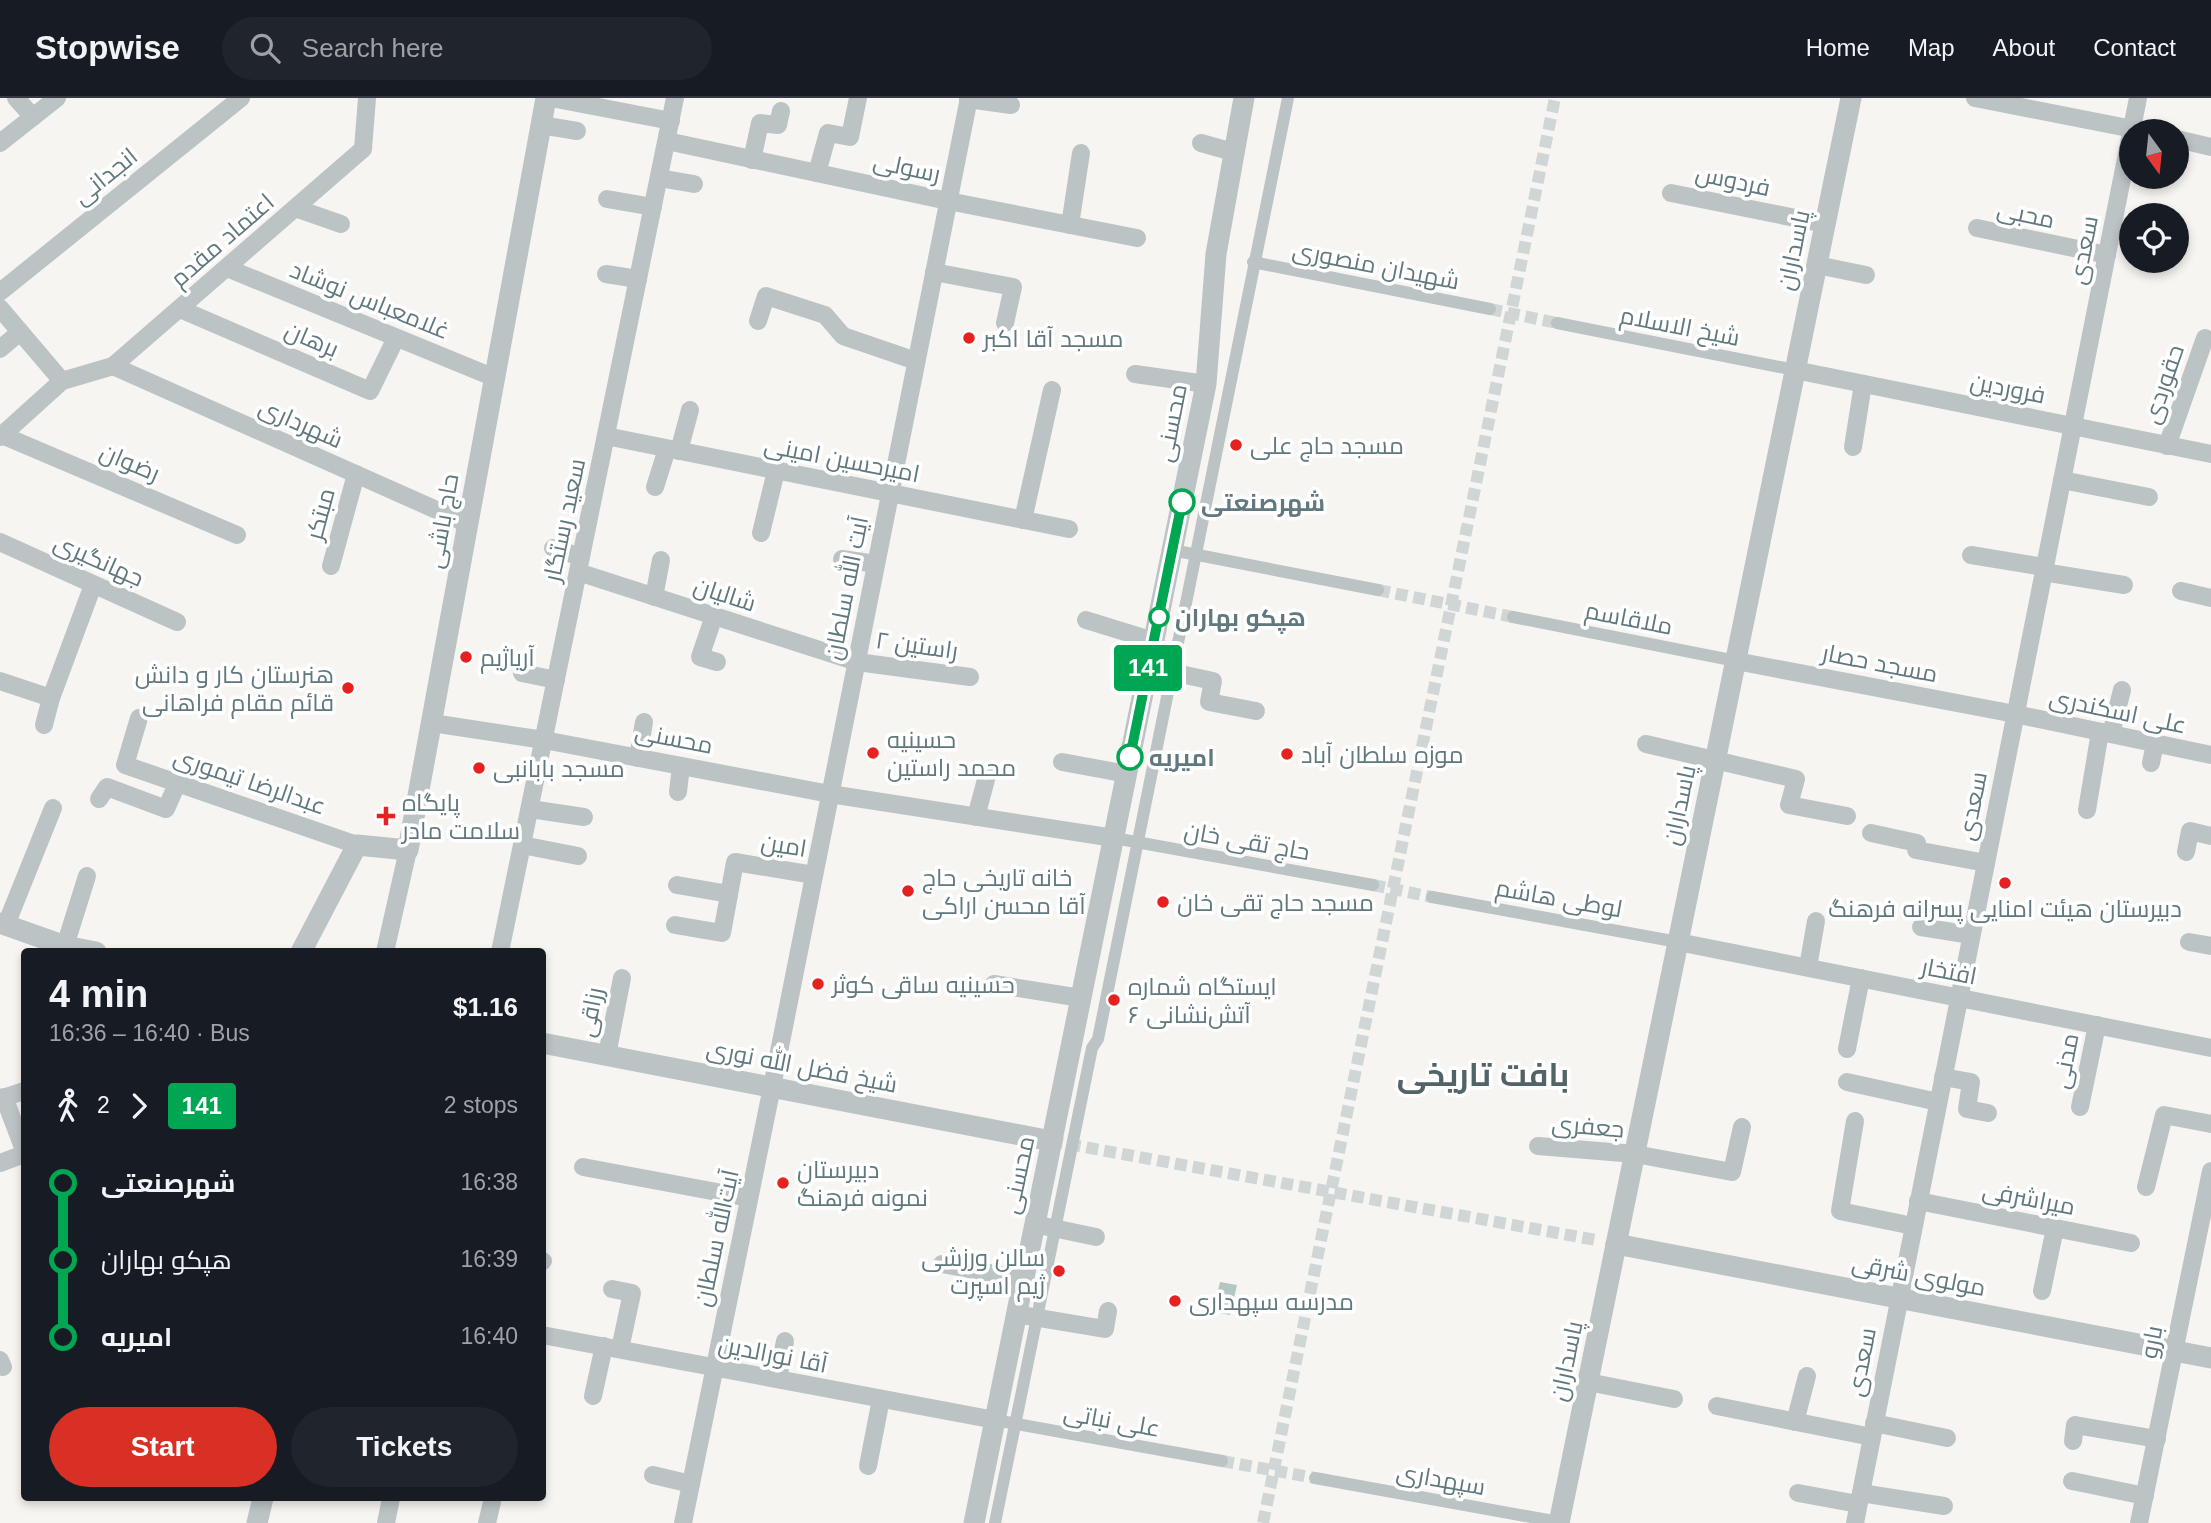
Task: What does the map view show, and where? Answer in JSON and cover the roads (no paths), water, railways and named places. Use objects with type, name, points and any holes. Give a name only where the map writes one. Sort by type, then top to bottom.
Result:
[{"type":"street","points":[[16,98],[33,117]]},
{"type":"street","points":[[0,143],[57,98]]},
{"type":"street","name":"انجدانی","points":[[0,292],[241,98]]},
{"type":"street","name":"اعتماد مقدم","points":[[62,381],[113,366],[363,149],[366,98]]},
{"type":"street","points":[[549,98],[671,121]]},
{"type":"street","name":"حاج باشی","points":[[385,948],[408,850],[541,125],[549,98]]},
{"type":"street","name":"سعید رستگار","points":[[501,948],[676,98]]},
{"type":"street","points":[[817,173],[828,132],[849,137],[858,98]]},
{"type":"street","name":"محسنی","points":[[985,1523],[1045,1226],[1051,1141],[1206,384],[1216,254],[1244,98]]},
{"type":"street","points":[[1096,1237],[1045,1226],[1092,1048],[1098,1039],[1287,98]]},
{"type":"street","name":"پاسداران","points":[[1562,1523],[1588,1382],[1608,1242],[1635,1154],[1851,98]]},
{"type":"street","points":[[1975,98],[2119,126]]},
{"type":"street","name":"سعدی","points":[[2137,119],[2138,98]]},
{"type":"street","points":[[969,99],[1011,105]]},
{"type":"street","name":"آیت الله سلطان","points":[[772,1087],[969,99]]},
{"type":"street","points":[[752,160],[760,123],[778,125],[781,111]]},
{"type":"street","points":[[541,125],[577,131]]},
{"type":"street","name":"رسولی","points":[[667,141],[948,201],[1137,237]]},
{"type":"street","points":[[2189,142],[2211,147]]},
{"type":"street","points":[[1201,143],[1233,152]]},
{"type":"street","points":[[1070,225],[1081,153]]},
{"type":"street","points":[[659,178],[694,184]]},
{"type":"street","name":"سعدی","points":[[1854,1523],[2106,255],[2122,189]]},
{"type":"street","name":"فردوس","points":[[1671,192],[1825,224]]},
{"type":"street","points":[[607,199],[653,207]]},
{"type":"street","points":[[295,208],[341,223]]},
{"type":"street","name":"محبی","points":[[1977,228],[2106,255]]},
{"type":"street","name":"شهیدان منصوری","points":[[1253,262],[1490,309]]},
{"type":"street","points":[[1817,265],[1866,275]]},
{"type":"street","name":"غلامعباس نوشاد","points":[[227,268],[495,378]]},
{"type":"street","points":[[934,272],[1013,287],[1005,323]]},
{"type":"street","points":[[606,274],[638,279]]},
{"type":"street","points":[[758,321],[766,296],[825,315],[843,336],[916,361]]},
{"type":"street","points":[[0,308],[62,381],[1,436]]},
{"type":"street","name":"برهان","points":[[180,309],[370,391],[396,338]]},
{"type":"street","name":"شیخ الاسلام","points":[[1557,323],[1795,370]]},
{"type":"street","points":[[0,349],[20,331]]},
{"type":"street","name":"حقوردی","points":[[2167,446],[2205,338]]},
{"type":"street","name":"شهرداری","points":[[113,366],[468,524]]},
{"type":"street","name":"فروردین","points":[[1795,370],[2211,454]]},
{"type":"street","points":[[1135,374],[1206,384]]},
{"type":"street","points":[[1853,447],[1863,384]]},
{"type":"street","points":[[1023,520],[1052,390]]},
{"type":"street","points":[[655,487],[690,410]]},
{"type":"street","name":"رضوان","points":[[1,436],[237,535]]},
{"type":"street","name":"امیرحسین امینی","points":[[606,436],[1069,529]]},
{"type":"street","points":[[761,533],[776,471]]},
{"type":"street","name":"مبتکر","points":[[331,566],[356,474]]},
{"type":"street","points":[[2062,480],[2149,497]]},
{"type":"street","name":"جهانگیری","points":[[0,542],[177,622]]},
{"type":"street","name":"شالیان","points":[[552,548],[580,565],[654,597],[857,662]]},
{"type":"street","points":[[1172,550],[1378,590]]},
{"type":"street","points":[[1971,555],[2124,586]]},
{"type":"street","points":[[842,559],[876,564]]},
{"type":"street","points":[[654,597],[661,560]]},
{"type":"street","points":[[44,725],[51,698],[93,585]]},
{"type":"street","points":[[2181,591],[2211,598]]},
{"type":"street","points":[[714,616],[700,657],[717,662]]},
{"type":"street","name":"ملاقاسم","points":[[1513,617],[1736,661]]},
{"type":"street","points":[[1086,620],[1154,641]]},
{"type":"street","name":"مسجد حصار","points":[[1736,661],[2015,714]]},
{"type":"street","name":"راستین ۲","points":[[857,662],[970,677]]},
{"type":"street","points":[[1148,667],[1213,681],[1209,702],[1256,711]]},
{"type":"street","points":[[522,673],[556,680]]},
{"type":"street","points":[[0,681],[51,698]]},
{"type":"street","points":[[2087,810],[2106,733],[2122,690]]},
{"type":"street","name":"علی اسکندری","points":[[2015,714],[2211,755]]},
{"type":"street","name":"عبدالرضا تیموری","points":[[139,718],[125,765],[357,845],[408,850]]},
{"type":"street","points":[[638,758],[644,722]]},
{"type":"street","name":"محسنی","points":[[432,723],[544,740],[830,794],[1114,838]]},
{"type":"street","points":[[2151,763],[2155,743]]},
{"type":"street","points":[[1646,744],[1796,779],[1789,805],[1847,816]]},
{"type":"street","points":[[1062,762],[1127,774]]},
{"type":"street","points":[[678,792],[681,766]]},
{"type":"street","points":[[976,817],[988,772]]},
{"type":"street","points":[[99,799],[107,787],[166,809],[177,784]]},
{"type":"street","points":[[53,807],[3,924],[66,948]]},
{"type":"street","points":[[530,808],[584,817]]},
{"type":"street","points":[[2186,852],[2190,831],[2211,836]]},
{"type":"street","points":[[1871,833],[1917,843],[1916,850],[1986,863]]},
{"type":"street","name":"حاج تقی خان","points":[[1114,838],[1373,886]]},
{"type":"street","points":[[303,948],[357,845]]},
{"type":"street","points":[[522,845],[578,856]]},
{"type":"street","name":"امین","points":[[675,925],[722,933],[735,862],[814,875]]},
{"type":"street","points":[[69,948],[87,876]]},
{"type":"street","points":[[677,885],[729,894]]},
{"type":"street","name":"لوطی هاشم","points":[[1432,897],[1678,942]]},
{"type":"street","points":[[1808,967],[1816,921]]},
{"type":"street","points":[[1922,927],[1971,935]]},
{"type":"street","name":"افتخار","points":[[1678,942],[2211,1048]]},
{"type":"street","points":[[2189,942],[2211,946]]},
{"type":"street","name":"رزاقی","points":[[607,1055],[622,978]]},
{"type":"street","points":[[1847,1049],[1861,978]]},
{"type":"street","points":[[994,984],[1081,998]]},
{"type":"street","name":"مدنی","points":[[2080,1107],[2097,1025]]},
{"type":"street","name":"شیخ فضل الله نوری","points":[[546,1044],[1051,1141]]},
{"type":"street","points":[[1943,1077],[1971,1082],[1967,1109],[1989,1113]]},
{"type":"street","points":[[1847,1082],[1938,1102]]},
{"type":"street","name":"آیت‌الله سلطان","points":[[682,1523],[772,1087]]},
{"type":"street","points":[[21,1092],[2,1098],[21,1145]]},
{"type":"street","points":[[2146,1187],[2164,1115],[2211,1124]]},
{"type":"street","points":[[1855,1121],[1840,1211],[1913,1226]]},
{"type":"street","name":"جعفری","points":[[1538,1146],[1635,1154],[1732,1172],[1742,1127]]},
{"type":"street","points":[[0,1163],[21,1153]]},
{"type":"street","points":[[583,1167],[749,1198]]},
{"type":"street","name":"بارو","points":[[2140,1523],[2211,1171]]},
{"type":"street","name":"میراشرفی","points":[[1919,1201],[2131,1243]]},
{"type":"street","name":"محسنی","points":[[1027,1316],[1023,1279],[1045,1226]]},
{"type":"street","points":[[2042,1291],[2055,1228]]},
{"type":"street","name":"مولوی شرقی","points":[[1608,1242],[2211,1358]]},
{"type":"street","points":[[942,1264],[1023,1279]]},
{"type":"street","points":[[593,1396],[632,1293],[612,1289]]},
{"type":"street","points":[[1027,1316],[1105,1329],[1108,1311]]},
{"type":"street","name":"آقا نورالدین","points":[[546,1336],[1005,1422]]},
{"type":"street","points":[[778,1379],[785,1341]]},
{"type":"street","points":[[1795,1422],[1807,1376]]},
{"type":"street","points":[[1588,1382],[1674,1399]]},
{"type":"street","points":[[868,1466],[881,1399]]},
{"type":"street","points":[[1717,1406],[1795,1422],[1947,1438]]},
{"type":"street","points":[[995,1523],[1005,1422]]},
{"type":"street","name":"محسنی","points":[[974,1523],[1005,1422]]},
{"type":"street","name":"علی نباتی","points":[[1005,1422],[1222,1461]]},
{"type":"street","points":[[2073,1441],[2075,1425],[2157,1439]]},
{"type":"street","points":[[653,1475],[691,1484]]},
{"type":"street","name":"سپهداری","points":[[1315,1478],[1562,1523]]},
{"type":"street","points":[[2071,1481],[2145,1496]]},
{"type":"street","points":[[1798,1493],[1944,1506]]},
{"type":"street","points":[[257,1523],[262,1501]]},
{"type":"street","points":[[386,1523],[390,1501]]},
{"type":"street","points":[[487,1523],[492,1502]]},
{"type":"tunnel","points":[[1263,1523],[1555,98]]},
{"type":"tunnel","points":[[1490,309],[1557,323]]},
{"type":"tunnel","points":[[1378,590],[1513,617]]},
{"type":"tunnel","points":[[1373,885],[1432,897]]},
{"type":"tunnel","points":[[1051,1141],[1596,1240]]},
{"type":"tunnel","points":[[1222,1461],[1315,1478]]},
{"type":"place","name":"مسجد آقا اکبر","points":[[969,338]]},
{"type":"place","name":"مسجد حاج علی","points":[[1236,445]]},
{"type":"place","name":"شهرصنعتی","points":[[1182,502]]},
{"type":"place","name":"هپکو بهاران","points":[[1159,617]]},
{"type":"place","name":"آریاژیم","points":[[466,657]]},
{"type":"place","name":"هنرستان کار و دانش قائم مقام فراهانی","points":[[348,688]]},
{"type":"place","name":"حسینیه محمد راستین","points":[[873,753]]},
{"type":"place","name":"موزه سلطان آباد","points":[[1287,754]]},
{"type":"place","name":"امیریه","points":[[1130,757]]},
{"type":"place","name":"مسجد بابانبی","points":[[479,768]]},
{"type":"place","name":"پایگاه سلامت مادر","points":[[386,816]]},
{"type":"place","name":"دبیرستان هیئت امنایی پسرانه فرهنگ","points":[[2005,883]]},
{"type":"place","name":"خانه تاریخی حاج آقا محسن اراکی","points":[[908,891]]},
{"type":"place","name":"مسجد حاج تقی خان","points":[[1163,902]]},
{"type":"place","name":"حسینیه ساقی کوثر","points":[[818,984]]},
{"type":"place","name":"ایستگاه شماره ۶ آتش‌نشانی","points":[[1114,1000]]},
{"type":"place","name":"دبیرستان نمونه فرهنگ","points":[[783,1183]]},
{"type":"place","name":"سالن ورزشی ژیم اسپرت","points":[[1059,1271]]},
{"type":"place","name":"مدرسه سپهداری","points":[[1175,1301]]},
{"type":"district","name":"بافت تاریخی","points":[[1483,1075]]}]
